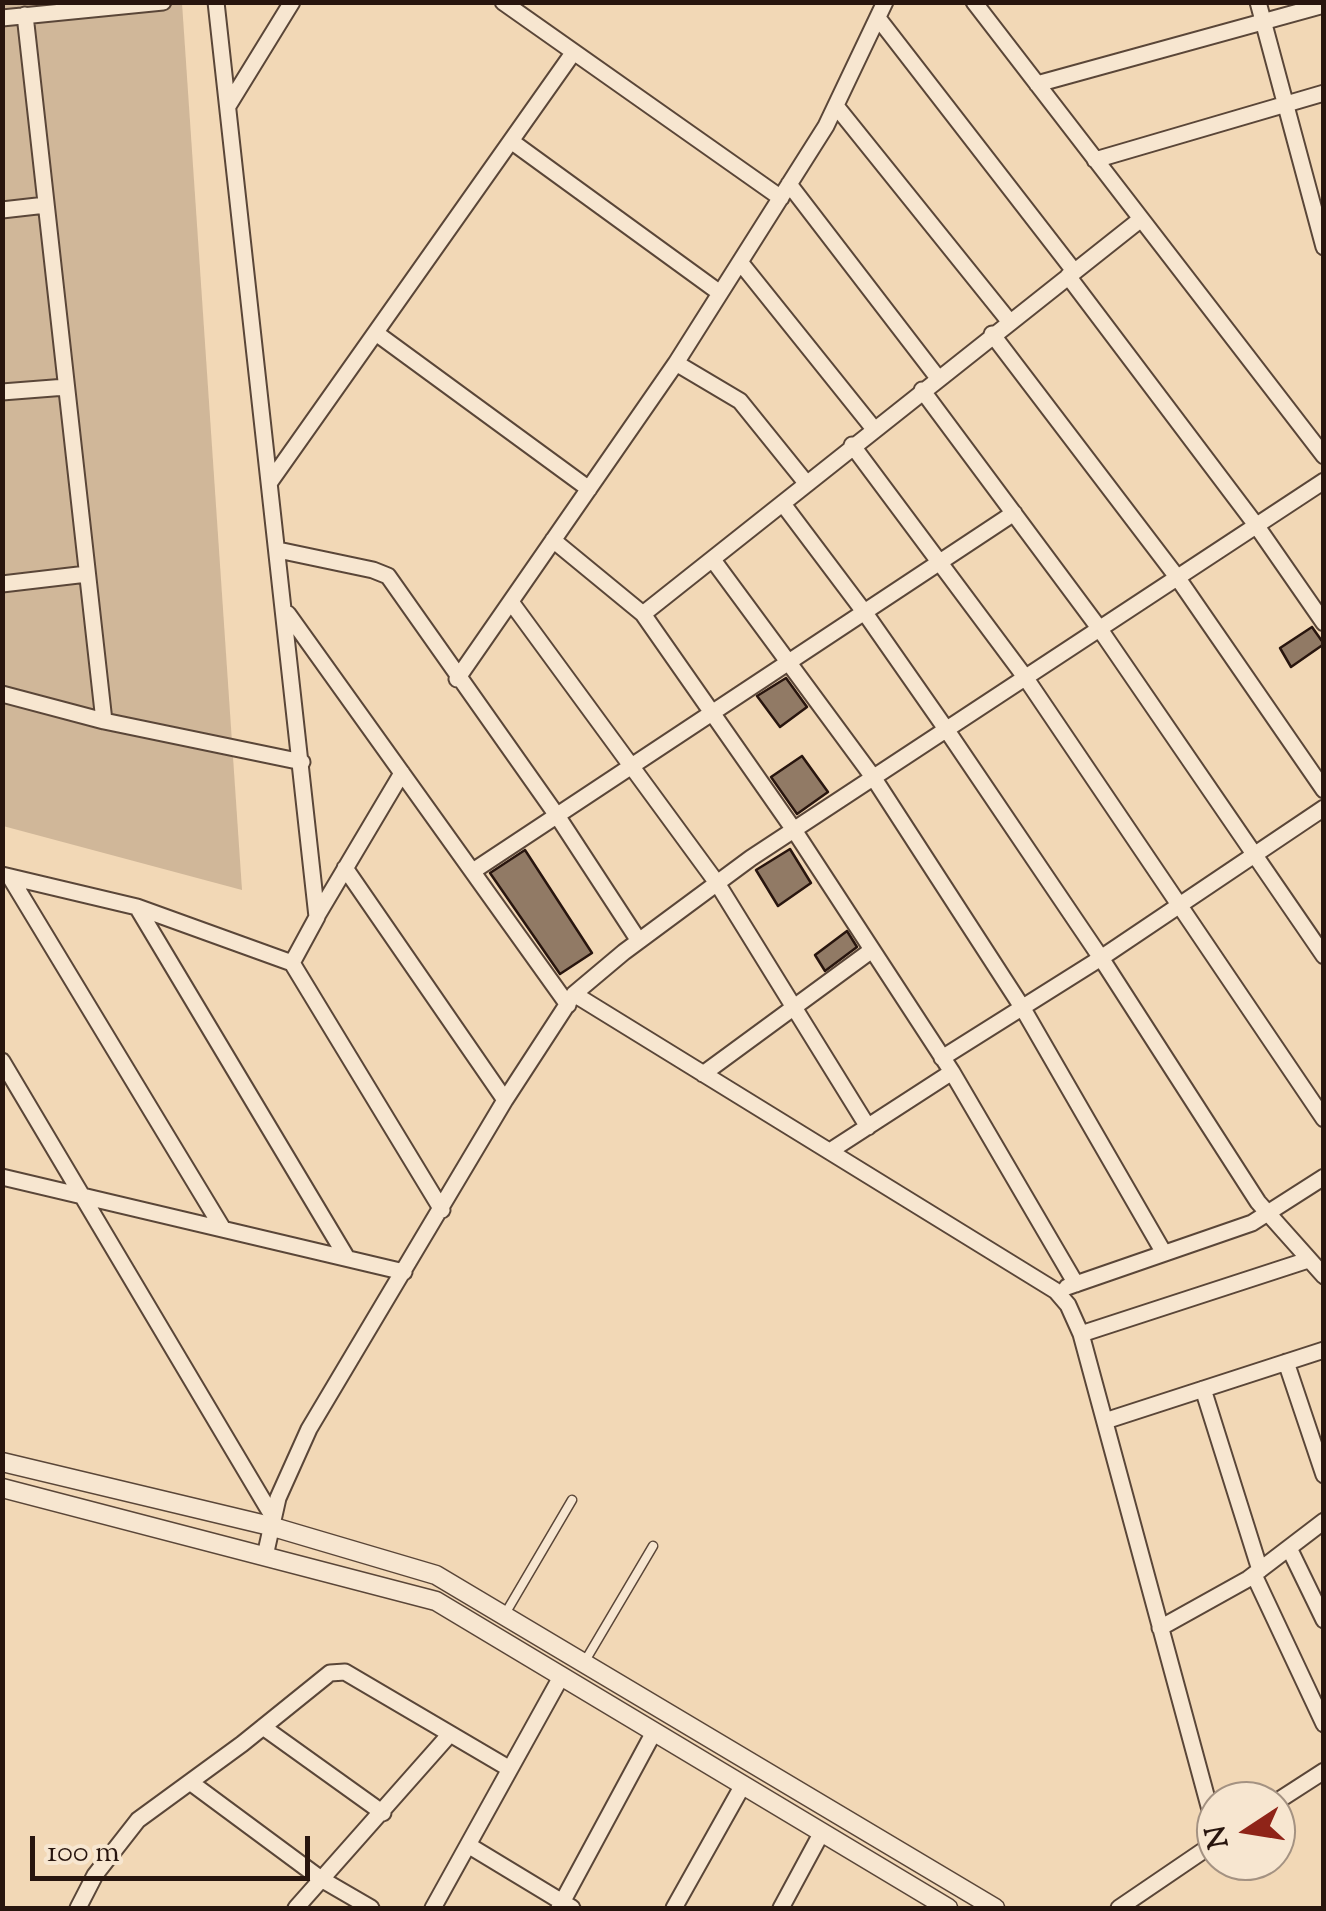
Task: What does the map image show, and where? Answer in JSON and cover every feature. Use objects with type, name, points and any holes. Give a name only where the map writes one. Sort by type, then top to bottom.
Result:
[{"type":"street","points":[[2,18],[163,2]]},
{"type":"street","points":[[216,2],[317,916]]},
{"type":"street","points":[[228,106],[292,2]]},
{"type":"street","points":[[502,2],[574,54],[785,191],[938,378]]},
{"type":"street","points":[[1258,2],[1286,104],[1316,187],[1324,247]]},
{"type":"street","points":[[980,4],[1037,84],[1324,456]]},
{"type":"street","points":[[1037,84],[1324,4]]},
{"type":"street","points":[[458,678],[676,363],[836,106],[882,10],[1324,624]]},
{"type":"street","points":[[24,16],[104,721]]},
{"type":"street","points":[[270,482],[574,54]]},
{"type":"street","points":[[1095,160],[1324,93]]},
{"type":"street","points":[[836,106],[1010,321]]},
{"type":"street","points":[[511,142],[720,293]]},
{"type":"street","points":[[2,210],[46,205]]},
{"type":"street","points":[[643,614],[1141,219]]},
{"type":"street","points":[[740,262],[874,428]]},
{"type":"street","points":[[376,333],[589,488]]},
{"type":"street","points":[[992,334],[1177,578],[1324,790]]},
{"type":"street","points":[[676,363],[740,400],[807,484]]},
{"type":"street","points":[[2,392],[66,387]]},
{"type":"street","points":[[922,390],[1099,628],[1324,956]]},
{"type":"street","points":[[852,446],[1025,677],[1324,1119]]},
{"type":"street","points":[[265,1556],[291,1464],[310,1429],[504,1100],[571,999],[639,941],[794,830],[1324,481]]},
{"type":"street","points":[[783,504],[866,612],[946,728],[1268,1214],[1324,1276]]},
{"type":"street","points":[[473,871],[1014,513]]},
{"type":"street","points":[[553,540],[643,614],[794,830],[947,1065],[1076,1284]]},
{"type":"street","points":[[278,550],[388,576],[558,817],[639,941]]},
{"type":"street","points":[[713,560],[873,777],[1022,1007],[1164,1253]]},
{"type":"street","points":[[2,584],[88,574]]},
{"type":"street","points":[[510,602],[717,883],[868,1127]]},
{"type":"street","points":[[285,610],[473,871],[571,999],[704,1074],[1056,1291],[1068,1306],[1081,1334],[1202,1781]]},
{"type":"street","points":[[2,694],[104,721],[302,762]]},
{"type":"street","points":[[292,963],[402,774]]},
{"type":"street","points":[[830,1152],[1022,1007],[1324,808]]},
{"type":"street","points":[[346,868],[504,1100]]},
{"type":"street","points":[[6,876],[137,907],[292,963],[442,1210]]},
{"type":"street","points":[[6,876],[222,1229]]},
{"type":"street","points":[[137,907],[347,1258]]},
{"type":"street","points":[[704,1074],[872,950]]},
{"type":"street","points":[[2,1062],[272,1521]]},
{"type":"street","points":[[2,1176],[404,1272]]},
{"type":"street","points":[[1056,1291],[1237,1229],[1268,1214],[1324,1177]]},
{"type":"street","points":[[1081,1334],[1308,1260]]},
{"type":"street","points":[[1105,1422],[1324,1350]]},
{"type":"street","points":[[1286,1362],[1324,1476]]},
{"type":"street","points":[[1203,1389],[1256,1573],[1324,1724]]},
{"type":"street","points":[[2,1462],[272,1521],[436,1575],[995,1908]]},
{"type":"street","points":[[2,1488],[436,1601],[948,1908]]},
{"type":"street","points":[[1160,1628],[1256,1573],[1324,1521]]},
{"type":"street","points":[[1289,1548],[1324,1620]]},
{"type":"street","points":[[78,1908],[95,1875],[138,1820],[263,1727],[322,1677],[338,1671],[510,1769]]},
{"type":"street","points":[[433,1908],[561,1677]]},
{"type":"street","points":[[263,1727],[382,1813]]},
{"type":"street","points":[[468,1844],[564,1906],[654,1732]]},
{"type":"street","points":[[296,1908],[450,1734]]},
{"type":"street","points":[[1296,1789],[1324,1771]]},
{"type":"street","points":[[190,1782],[322,1879],[370,1908]]},
{"type":"street","points":[[674,1908],[743,1785]]},
{"type":"street","points":[[781,1908],[822,1832]]},
{"type":"street","points":[[1119,1908],[1196,1856]]},
{"type":"lane","points":[[505,1614],[572,1500]]},
{"type":"lane","points":[[585,1661],[652,1546]]},
{"type":"shaded area","points":[[2,3],[182,3],[242,890],[3,826]]},
{"type":"building","points":[[1312,627],[1324,644],[1291,667],[1280,648]]},
{"type":"building","points":[[786,678],[807,707],[780,727],[757,696]]},
{"type":"building","points":[[802,756],[828,792],[797,814],[771,777]]},
{"type":"building","points":[[790,849],[811,883],[778,906],[756,870]]},
{"type":"building","points":[[525,850],[592,953],[560,974],[490,873]]},
{"type":"building","points":[[847,931],[857,947],[825,971],[815,955]]}]
